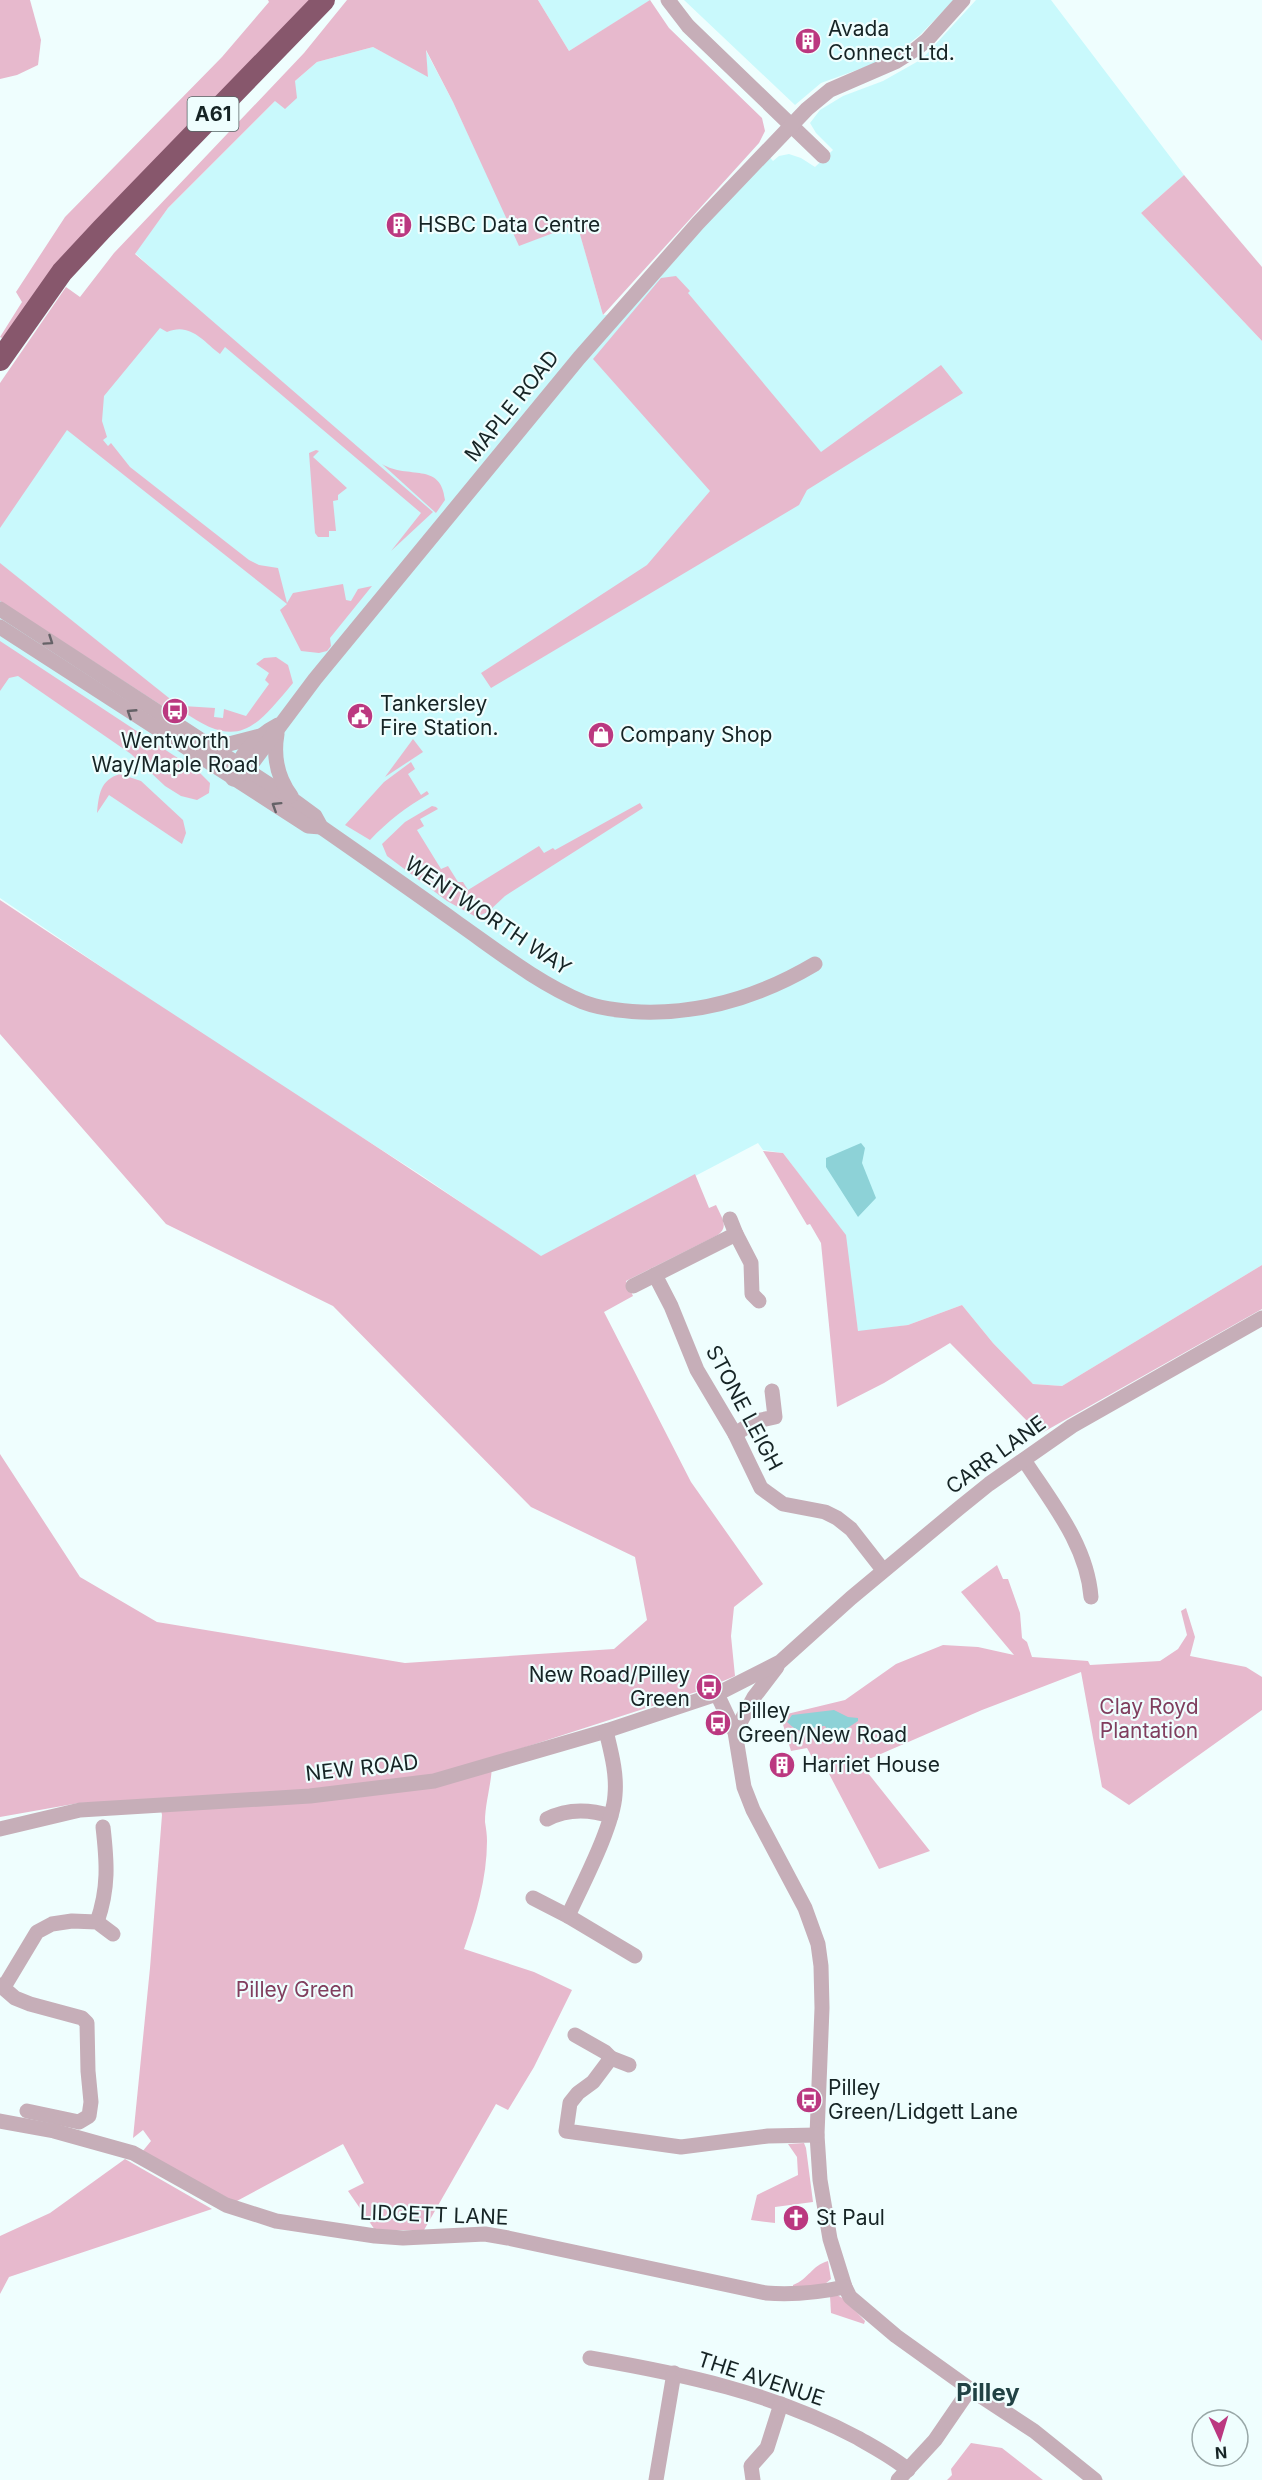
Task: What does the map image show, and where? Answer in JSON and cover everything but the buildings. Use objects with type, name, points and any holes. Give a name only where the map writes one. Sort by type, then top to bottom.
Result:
[{"type":"highway","name":"A61","points":[[0,360],[62,272],[123,206],[324,0]]},
{"type":"street","points":[[668,0],[688,26],[823,156]]},
{"type":"street","name":"MAPLE ROAD","points":[[242,767],[272,739],[278,725],[615,314],[698,223],[792,125],[830,90],[897,61],[916,49],[963,0]]},
{"type":"street","name":"WENTWORTH WAY","points":[[0,609],[296,802],[315,816],[321,827],[549,986],[585,1003],[623,1011],[664,1013],[700,1010],[735,1000],[784,981],[815,964]]},
{"type":"street","name":"WENTWORTH WAY","points":[[0,627],[308,826],[321,827]]},
{"type":"street","points":[[278,725],[275,754],[277,767],[280,778],[296,802]]},
{"type":"street","name":"MAPLE ROAD","points":[[233,779],[260,736],[278,725]]},
{"type":"street","points":[[200,741],[229,744],[260,736]]},
{"type":"street","points":[[730,1219],[751,1263],[752,1294],[759,1301]]},
{"type":"street","points":[[633,1286],[736,1234]]},
{"type":"street","name":"STONE LEIGH","points":[[655,1275],[698,1370],[735,1434],[761,1488],[783,1504],[825,1512],[837,1518],[851,1529],[883,1570]]},
{"type":"street","name":"CARR LANE","points":[[735,1732],[754,1697],[780,1662],[883,1570],[989,1484],[1072,1426],[1237,1334],[1262,1317]]},
{"type":"street","points":[[735,1434],[756,1422],[775,1417],[772,1391]]},
{"type":"street","points":[[1024,1460],[1075,1540],[1089,1577],[1091,1597]]},
{"type":"street","name":"CARR LANE","points":[[717,1694],[780,1662]]},
{"type":"street","points":[[717,1694],[735,1732],[744,1787],[753,1810],[805,1908],[818,1944],[821,1966],[822,2049],[817,2135],[820,2180],[827,2224],[844,2287],[850,2297],[876,2320],[970,2390],[1034,2431],[1095,2480]]},
{"type":"street","name":"NEW ROAD","points":[[0,1829],[80,1810],[310,1796],[434,1781],[606,1731],[717,1694]]},
{"type":"street","points":[[568,1916],[611,1816],[615,1796],[615,1771],[606,1731]]},
{"type":"street","points":[[547,1820],[559,1813],[576,1810],[611,1816]]},
{"type":"street","points":[[97,1922],[105,1900],[107,1867],[103,1827]]},
{"type":"street","points":[[533,1898],[568,1916],[634,1956]]},
{"type":"street","points":[[27,2111],[79,2122],[88,2116],[91,2102],[87,2023],[82,2018],[15,1998],[2,1986],[37,1932],[52,1924],[72,1921],[97,1922],[112,1934]]},
{"type":"street","points":[[575,2035],[605,2052],[611,2058],[629,2065]]},
{"type":"street","points":[[611,2058],[593,2082],[578,2093],[570,2103],[559,2130],[681,2147],[768,2136],[817,2135]]},
{"type":"street","name":"LIDGETT LANE","points":[[0,2121],[54,2132],[133,2153],[226,2205],[276,2221],[403,2238],[485,2234],[624,2261],[766,2293],[794,2295],[820,2293],[844,2287]]},
{"type":"street","name":"THE AVENUE","points":[[590,2358],[722,2384],[782,2404],[838,2428],[895,2458],[903,2475]]},
{"type":"street","points":[[656,2480],[674,2373]]},
{"type":"street","points":[[903,2475],[935,2440],[970,2390]]},
{"type":"street","points":[[753,2480],[751,2466],[766,2448],[782,2404]]},
{"type":"shaded area","points":[[538,0],[651,0],[569,51]]},
{"type":"shaded area","points":[[684,0],[954,0],[920,35],[890,58],[821,83],[795,105]]},
{"type":"shaded area","points":[[976,0],[1051,0],[1184,175],[1141,213],[1262,341],[1262,1265],[1062,1386],[1033,1384],[993,1343],[962,1305],[908,1325],[858,1332],[845,1235],[783,1153],[763,1150],[758,1143],[541,1257],[421,1175],[202,1035],[0,898],[0,517],[57,444],[164,280],[135,253],[168,208],[295,81],[317,62],[373,47],[428,76],[425,49],[453,102],[520,245],[577,223],[603,315],[615,314],[766,153],[773,161],[779,156],[789,154],[815,167],[833,150],[816,133],[810,123],[820,110],[843,96],[883,81],[922,59]]},
{"type":"shaded area","points":[[861,1143],[865,1148],[862,1163],[876,1198],[858,1217],[826,1167],[826,1158]]},
{"type":"shaded area","points":[[834,1710],[848,1717],[858,1718],[858,1721],[843,1731],[831,1735],[825,1726],[803,1731],[787,1722],[792,1715]]},
{"type":"green space","points":[[0,0],[30,0],[41,40],[38,65],[17,75],[0,79]]},
{"type":"green space","points":[[268,0],[310,0],[2,338],[0,337],[22,302],[16,292],[65,217],[222,57],[269,2]]},
{"type":"green space","points":[[347,0],[538,0],[569,51],[650,0],[669,28],[762,118],[765,131],[759,143],[603,315],[577,224],[519,246],[453,102],[426,50],[428,77],[373,47],[317,62],[295,81],[297,98],[285,109],[275,101],[168,208],[135,254],[433,512],[391,551],[421,513],[225,347],[220,354],[189,331],[183,329],[167,332],[160,328],[104,396],[102,421],[107,437],[103,440],[108,446],[111,443],[130,467],[249,560],[259,565],[278,568],[287,603],[293,593],[343,584],[346,600],[351,601],[358,589],[372,586],[330,638],[331,646],[327,651],[319,653],[301,651],[280,610],[287,604],[67,430],[0,528],[0,383],[66,287],[80,297],[114,253],[304,53]]},
{"type":"green space","points":[[1184,175],[1262,267],[1262,341],[1141,213]]},
{"type":"green space","points":[[676,276],[821,452],[941,365],[963,393],[807,490],[799,505],[491,688],[481,673],[647,565],[710,491],[593,359],[661,278]]},
{"type":"green space","points":[[319,451],[313,457],[347,488],[338,495],[338,500],[333,501],[336,531],[329,531],[329,537],[318,537],[315,533],[309,453]]},
{"type":"green space","points":[[382,464],[392,469],[422,473],[437,480],[445,500],[436,513]]},
{"type":"green space","points":[[0,563],[179,706],[170,711],[0,601]]},
{"type":"green space","points":[[0,641],[199,772],[210,783],[209,793],[197,800],[181,796],[165,786],[131,754],[18,676],[9,678],[0,691]]},
{"type":"green space","points":[[276,657],[288,665],[293,683],[267,713],[244,730],[231,732],[217,730],[181,710],[183,706],[215,708],[214,717],[223,718],[224,709],[246,716],[269,684],[265,680],[269,673],[256,664],[264,658]]},
{"type":"green space","points":[[413,739],[423,752],[385,777]]},
{"type":"green space","points":[[411,762],[415,769],[408,774],[421,795],[427,791],[429,794],[398,815],[370,840],[345,825],[384,782]]},
{"type":"green space","points":[[120,774],[141,781],[183,820],[186,833],[182,844],[109,795],[97,813],[104,784]]},
{"type":"green space","points":[[640,803],[643,808],[505,896],[488,912],[476,917],[447,901],[387,856],[382,844],[405,822],[432,806],[436,807],[438,809],[420,819],[424,826],[417,830],[441,869],[448,866],[458,882],[463,882],[468,890],[539,846],[544,853],[553,848],[555,850]]},
{"type":"green space","name":"Pilley Green","points":[[0,900],[541,1256],[695,1174],[709,1208],[716,1205],[722,1218],[723,1230],[716,1236],[626,1281],[633,1296],[604,1312],[691,1482],[763,1584],[734,1607],[731,1636],[735,1676],[702,1690],[492,1758],[485,1814],[487,1855],[485,1869],[477,1910],[464,1949],[534,1972],[572,1990],[534,2067],[508,2110],[496,2104],[424,2230],[375,2230],[348,2191],[364,2183],[343,2144],[235,2202],[142,2152],[151,2141],[143,2130],[133,2138],[162,1815],[159,1800],[79,1803],[0,1817],[0,1454],[80,1577],[157,1622],[405,1663],[614,1649],[647,1620],[635,1557],[531,1507],[333,1306],[166,1224],[0,1034]]},
{"type":"green space","points":[[763,1151],[783,1153],[846,1235],[858,1331],[908,1325],[962,1305],[993,1343],[1033,1384],[1062,1386],[1262,1265],[1262,1309],[1040,1434],[950,1343],[884,1383],[837,1407],[821,1243],[810,1224],[807,1225]]},
{"type":"green space","name":"Clay Royd Plantation","points":[[997,1565],[1003,1579],[1008,1579],[1020,1613],[1022,1638],[1027,1642],[1032,1657],[1088,1661],[1090,1665],[1160,1661],[1178,1649],[1187,1635],[1181,1611],[1186,1608],[1195,1637],[1190,1656],[1246,1667],[1262,1677],[1262,1710],[1129,1805],[1102,1787],[1081,1672],[982,1710],[860,1763],[930,1851],[879,1869],[827,1770],[819,1770],[807,1748],[791,1751],[781,1718],[787,1714],[845,1700],[896,1664],[943,1645],[978,1647],[1014,1655],[961,1592]]},
{"type":"green space","points":[[804,2143],[813,2202],[775,2207],[775,2223],[751,2220],[757,2195],[798,2175],[797,2157],[788,2144]]},
{"type":"green space","points":[[125,2159],[212,2209],[9,2277],[0,2294],[0,2236],[50,2213]]},
{"type":"green space","points":[[828,2261],[831,2279],[825,2284],[793,2289],[793,2285]]},
{"type":"green space","points":[[837,2295],[844,2299],[865,2321],[864,2324],[831,2313],[830,2296]]},
{"type":"green space","points":[[971,2443],[1002,2448],[1043,2480],[947,2480],[952,2475],[951,2469]]},
{"type":"place","name":"Avada Connect Ltd.","points":[[808,41]]},
{"type":"place","name":"HSBC Data Centre","points":[[399,225]]},
{"type":"place","name":"Wentworth Way/Maple Road","points":[[175,711]]},
{"type":"place","name":"Tankersley Fire Station.","points":[[360,716]]},
{"type":"place","name":"Company Shop","points":[[601,735]]},
{"type":"place","name":"New Road/Pilley Green","points":[[709,1687]]},
{"type":"place","name":"Pilley Green/New Road","points":[[718,1723]]},
{"type":"place","name":"Harriet House","points":[[782,1765]]},
{"type":"place","name":"Pilley Green/Lidgett Lane","points":[[809,2100]]},
{"type":"place","name":"St Paul","points":[[796,2218]]},
{"type":"district","name":"Pilley","points":[[988,2393]]}]
